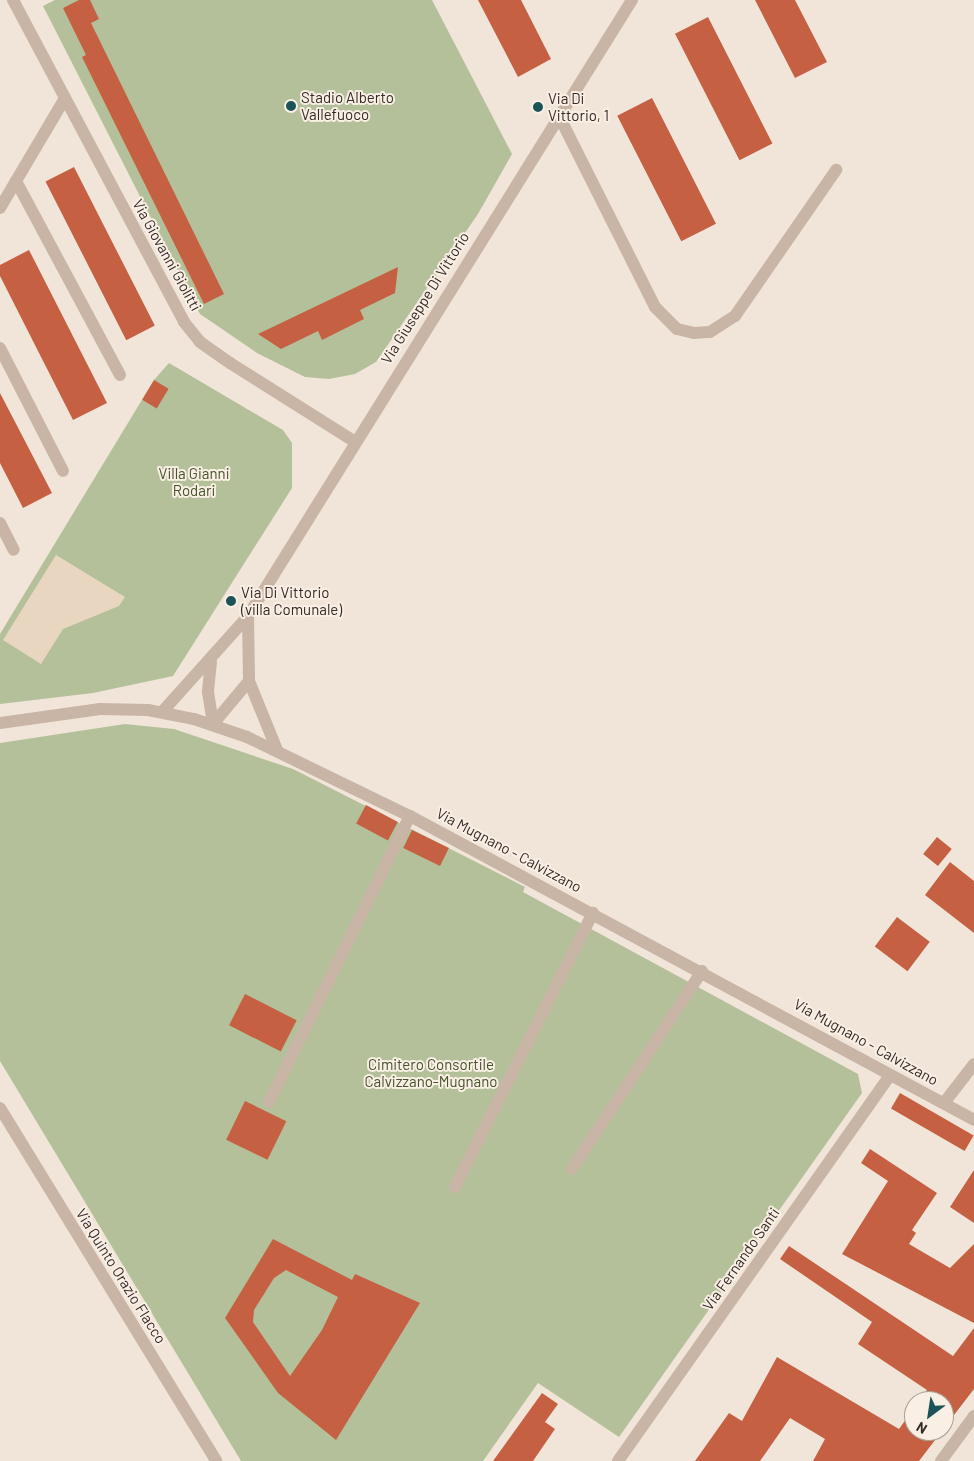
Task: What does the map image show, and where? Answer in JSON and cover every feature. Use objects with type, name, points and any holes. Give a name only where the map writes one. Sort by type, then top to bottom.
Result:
[{"type":"street","name":"Via Giovanni Giolitti","points":[[13,0],[172,303],[196,336],[354,441]]},
{"type":"street","name":"Via Giuseppe Di Vittorio","points":[[162,712],[211,662],[248,616],[354,441],[632,0]]},
{"type":"street","points":[[0,208],[65,98]]},
{"type":"street","points":[[559,116],[655,307],[677,329],[694,333],[710,332],[735,316],[836,170]]},
{"type":"street","points":[[16,182],[120,375]]},
{"type":"street","points":[[0,348],[63,471]]},
{"type":"street","points":[[0,523],[14,550]]},
{"type":"street","points":[[248,616],[249,680],[277,750]]},
{"type":"street","points":[[211,662],[208,692],[213,724]]},
{"type":"street","points":[[213,724],[249,680]]},
{"type":"street","name":"Via Mugnano - Calvizzano","points":[[0,723],[100,709],[162,712],[213,724],[277,750],[410,816],[593,913],[974,1120]]},
{"type":"street","points":[[269,1102],[410,816]]},
{"type":"street","points":[[455,1187],[593,913]]},
{"type":"street","points":[[572,1169],[702,971]]},
{"type":"street","points":[[944,1103],[974,1064]]},
{"type":"street","name":"Via Fernando Santi","points":[[618,1461],[890,1075]]},
{"type":"street","name":"Via Quinto Orazio Flacco","points":[[0,1108],[216,1461]]},
{"type":"street","points":[[941,1461],[974,1416]]},
{"type":"green space","name":"Stadio Alberto Vallefuoco","points":[[55,0],[432,0],[512,154],[478,214],[376,362],[355,374],[329,379],[305,377],[257,353],[200,314],[43,6]]},
{"type":"green space","name":"Villa Gianni Rodari","points":[[169,363],[283,430],[292,443],[292,488],[173,676],[93,693],[0,704],[0,634],[154,380]]},
{"type":"green space","name":"Cimitero Consortile Calvizzano-Mugnano","points":[[125,724],[174,729],[293,769],[525,887],[523,892],[858,1074],[862,1093],[619,1437],[538,1383],[483,1461],[241,1461],[0,1061],[0,743]]},
{"type":"shaded area","points":[[56,555],[125,597],[119,606],[63,629],[41,664],[3,640]]},
{"type":"building","points":[[79,0],[90,0],[99,19],[91,23],[224,294],[204,304],[82,57],[86,55],[63,8]]},
{"type":"building","points":[[478,0],[521,0],[551,59],[518,77]]},
{"type":"building","points":[[755,0],[795,0],[827,62],[795,78]]},
{"type":"building","points":[[708,17],[772,144],[739,160],[675,34]]},
{"type":"building","points":[[652,98],[716,224],[681,241],[617,116]]},
{"type":"building","points":[[74,167],[155,326],[126,340],[45,182]]},
{"type":"building","points":[[29,250],[107,403],[73,420],[0,276],[0,265]]},
{"type":"building","points":[[398,267],[395,293],[360,310],[364,319],[322,340],[318,331],[281,349],[258,334]]},
{"type":"building","points":[[154,380],[169,389],[157,408],[142,400]]},
{"type":"building","points":[[0,393],[52,493],[23,508],[0,463]]},
{"type":"building","points":[[366,805],[398,822],[388,840],[356,824]]},
{"type":"building","points":[[412,830],[449,848],[440,866],[403,848]]},
{"type":"building","points":[[937,837],[952,849],[938,866],[923,854]]},
{"type":"building","points":[[950,862],[974,881],[974,933],[925,895]]},
{"type":"building","points":[[897,917],[930,942],[907,971],[875,947]]},
{"type":"building","points":[[245,994],[297,1020],[281,1052],[229,1025]]},
{"type":"building","points":[[900,1093],[974,1136],[965,1151],[891,1109]]},
{"type":"building","points":[[245,1101],[286,1121],[267,1160],[226,1140]]},
{"type":"building","points":[[870,1149],[937,1193],[912,1230],[916,1233],[909,1244],[950,1268],[974,1244],[974,1323],[842,1254],[888,1181],[861,1163]]},
{"type":"building","points":[[974,1170],[974,1223],[950,1207]]},
{"type":"building","points":[[273,1239],[352,1280],[355,1274],[420,1303],[336,1440],[278,1393],[225,1318]],"holes":[[[286,1270],[338,1297],[322,1330],[290,1376],[253,1322],[254,1310],[274,1278]]]},
{"type":"building","points":[[789,1246],[953,1356],[974,1328],[974,1389],[954,1415],[954,1391],[926,1391],[858,1344],[872,1322],[780,1259]]},
{"type":"building","points":[[777,1357],[899,1429],[904,1422],[904,1441],[934,1441],[919,1461],[813,1461],[825,1439],[790,1418],[760,1461],[695,1461],[729,1413],[742,1421]]},
{"type":"building","points":[[542,1393],[558,1404],[545,1422],[555,1429],[533,1461],[493,1461]]},
{"type":"place","name":"Stadio Alberto Vallefuoco","points":[[291,106]]},
{"type":"place","name":"Via Di Vittorio, 1","points":[[538,107]]},
{"type":"place","name":"Via Di Vittorio (villa Comunale)","points":[[231,601]]}]
